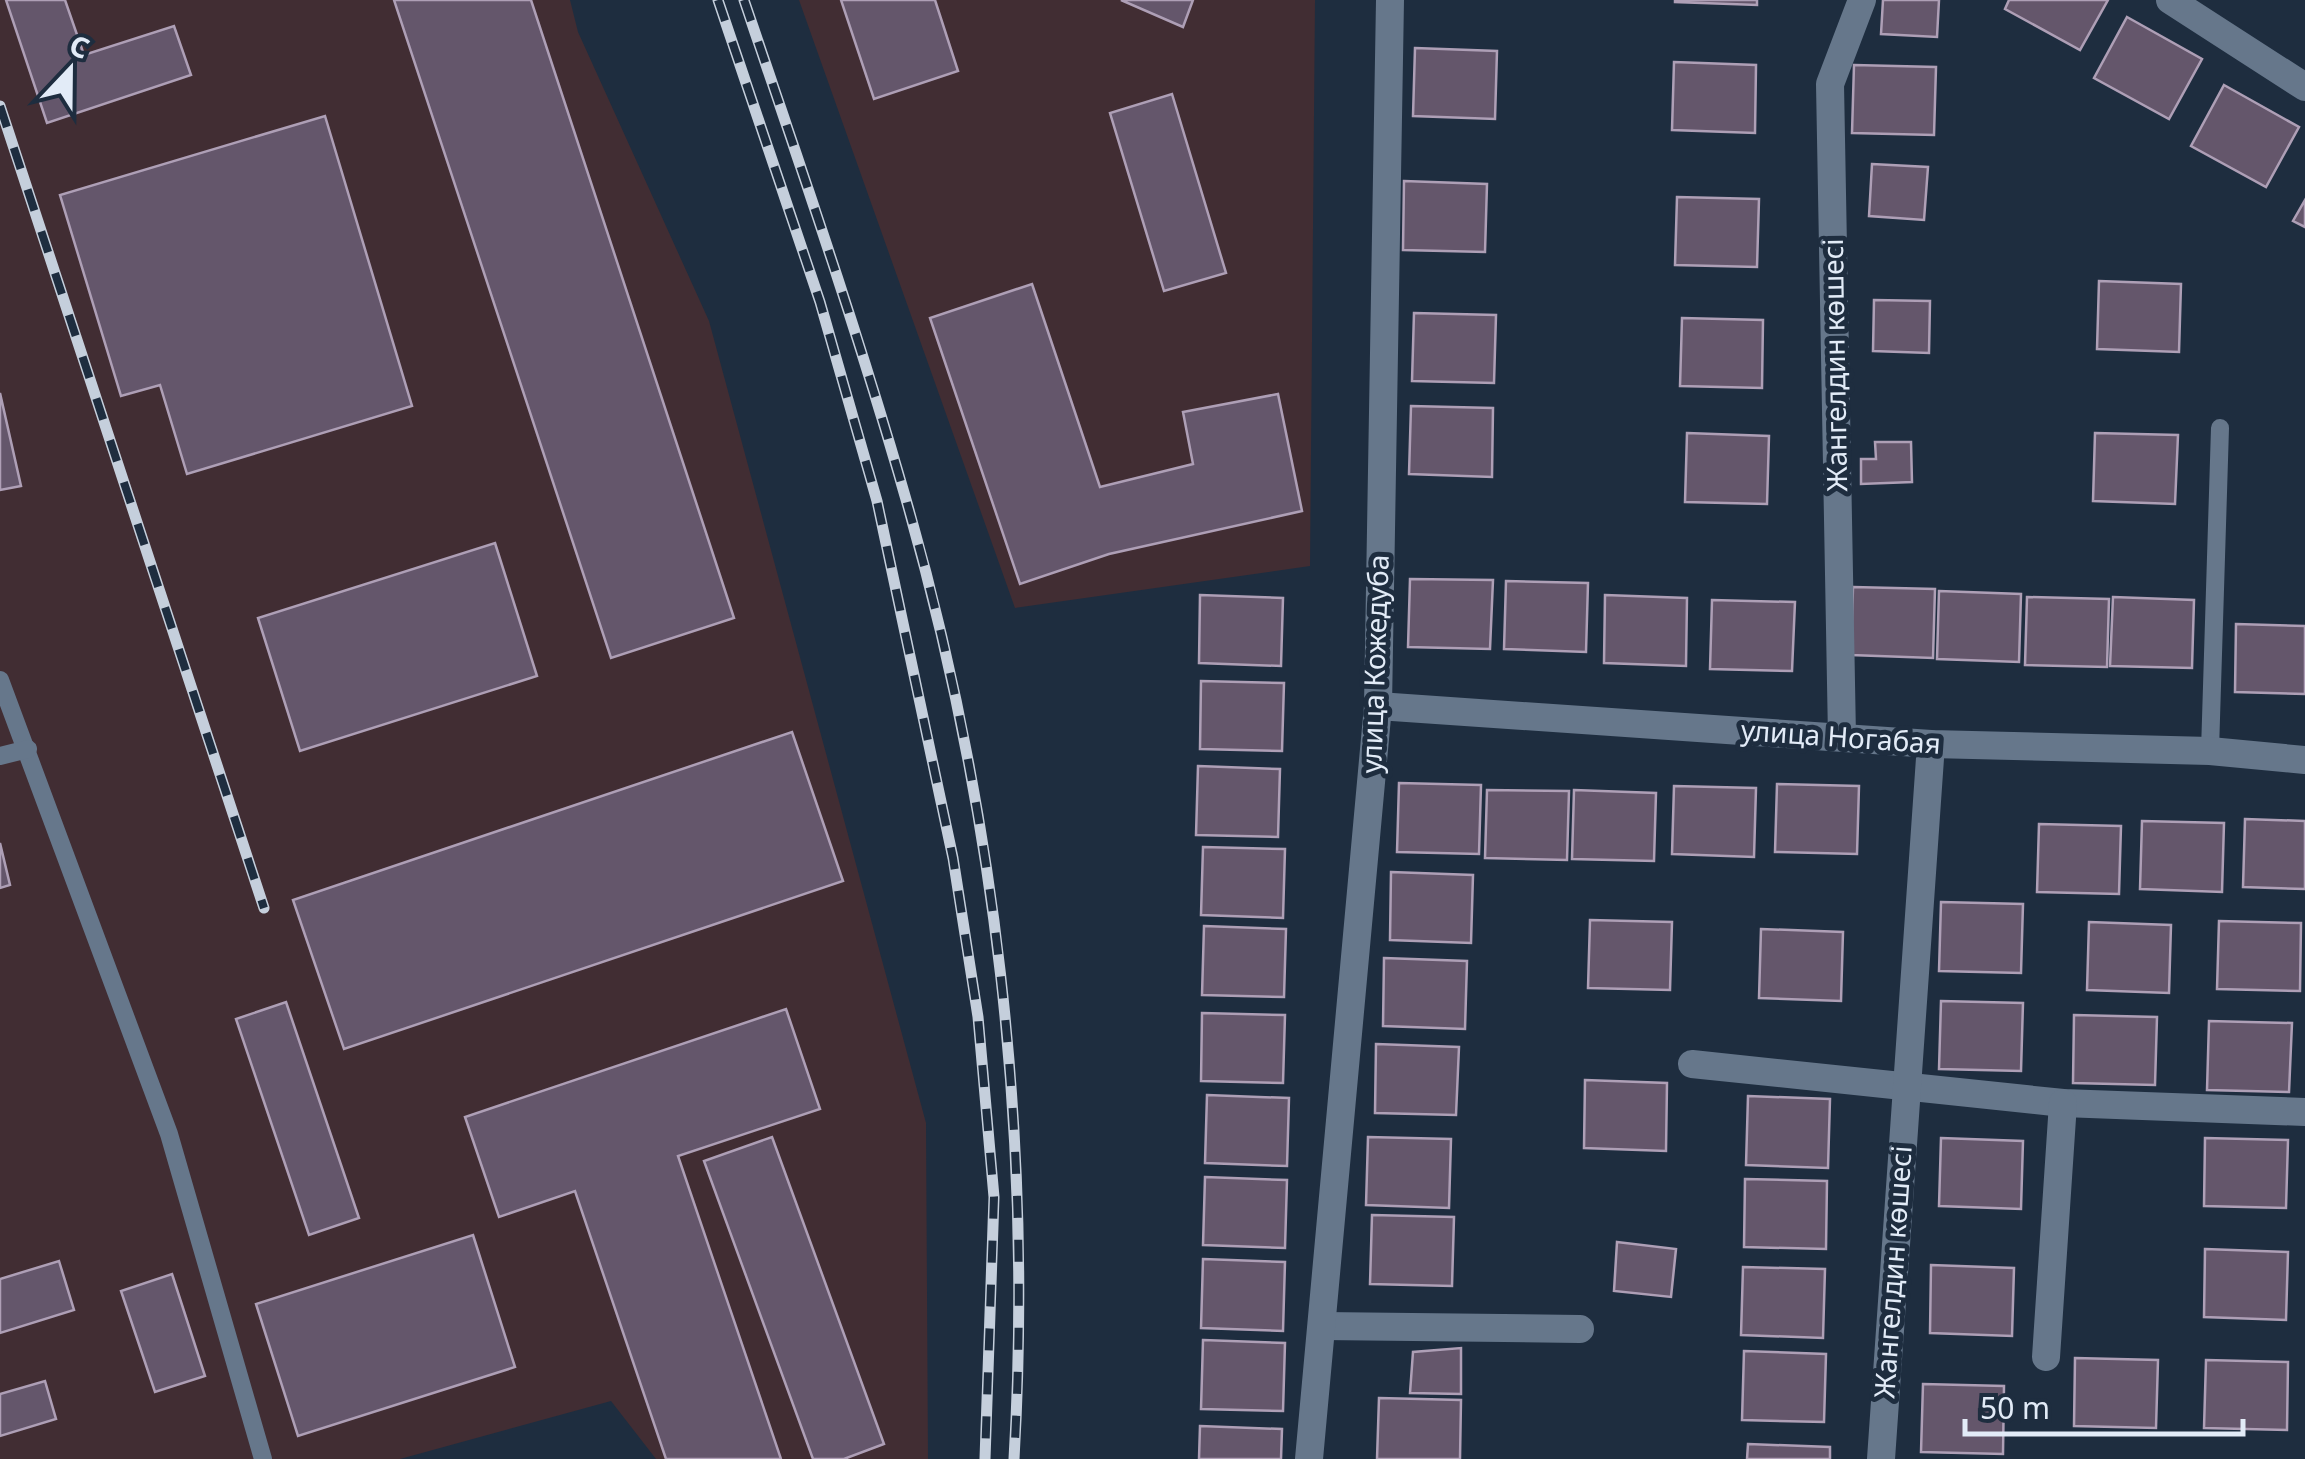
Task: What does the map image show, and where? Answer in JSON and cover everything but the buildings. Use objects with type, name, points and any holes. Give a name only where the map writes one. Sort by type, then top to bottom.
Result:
[{"type":"street","name":"улица Кожедуба","points":[[1310,1459],[1378,706],[1390,0]]},
{"type":"street","name":"Жангелдин көшесі","points":[[1842,736],[1830,84],[1862,0]]},
{"type":"street","points":[[2170,0],[2305,87]]},
{"type":"street","name":"улица Ногабая","points":[[1378,706],[1931,744],[2210,751],[2305,760]]},
{"type":"street","name":"Жангелдин көшесі","points":[[1881,1459],[1931,744]]},
{"type":"street","points":[[1692,1064],[2063,1103],[2305,1112]]},
{"type":"street","points":[[2046,1357],[2063,1103]]},
{"type":"street","points":[[1322,1326],[1580,1329]]},
{"type":"lane","points":[[2210,751],[2220,428]]},
{"type":"lane","points":[[0,680],[169,1134],[263,1459]]},
{"type":"lane","points":[[0,756],[28,749]]},
{"type":"shaded area","points":[[0,0],[570,0],[578,32],[709,321],[926,1123],[928,1459],[656,1459],[611,1401],[400,1459],[0,1459]]},
{"type":"shaded area","points":[[799,0],[1315,0],[1310,566],[1015,608]]},
{"type":"railway","points":[[718,0],[820,302],[877,501],[953,858],[978,1017],[994,1197],[985,1459]]},
{"type":"railway","points":[[744,0],[887,434],[936,614],[963,733],[984,852],[1012,1094],[1018,1216],[1014,1459]]},
{"type":"railway","points":[[0,106],[264,908]]}]
